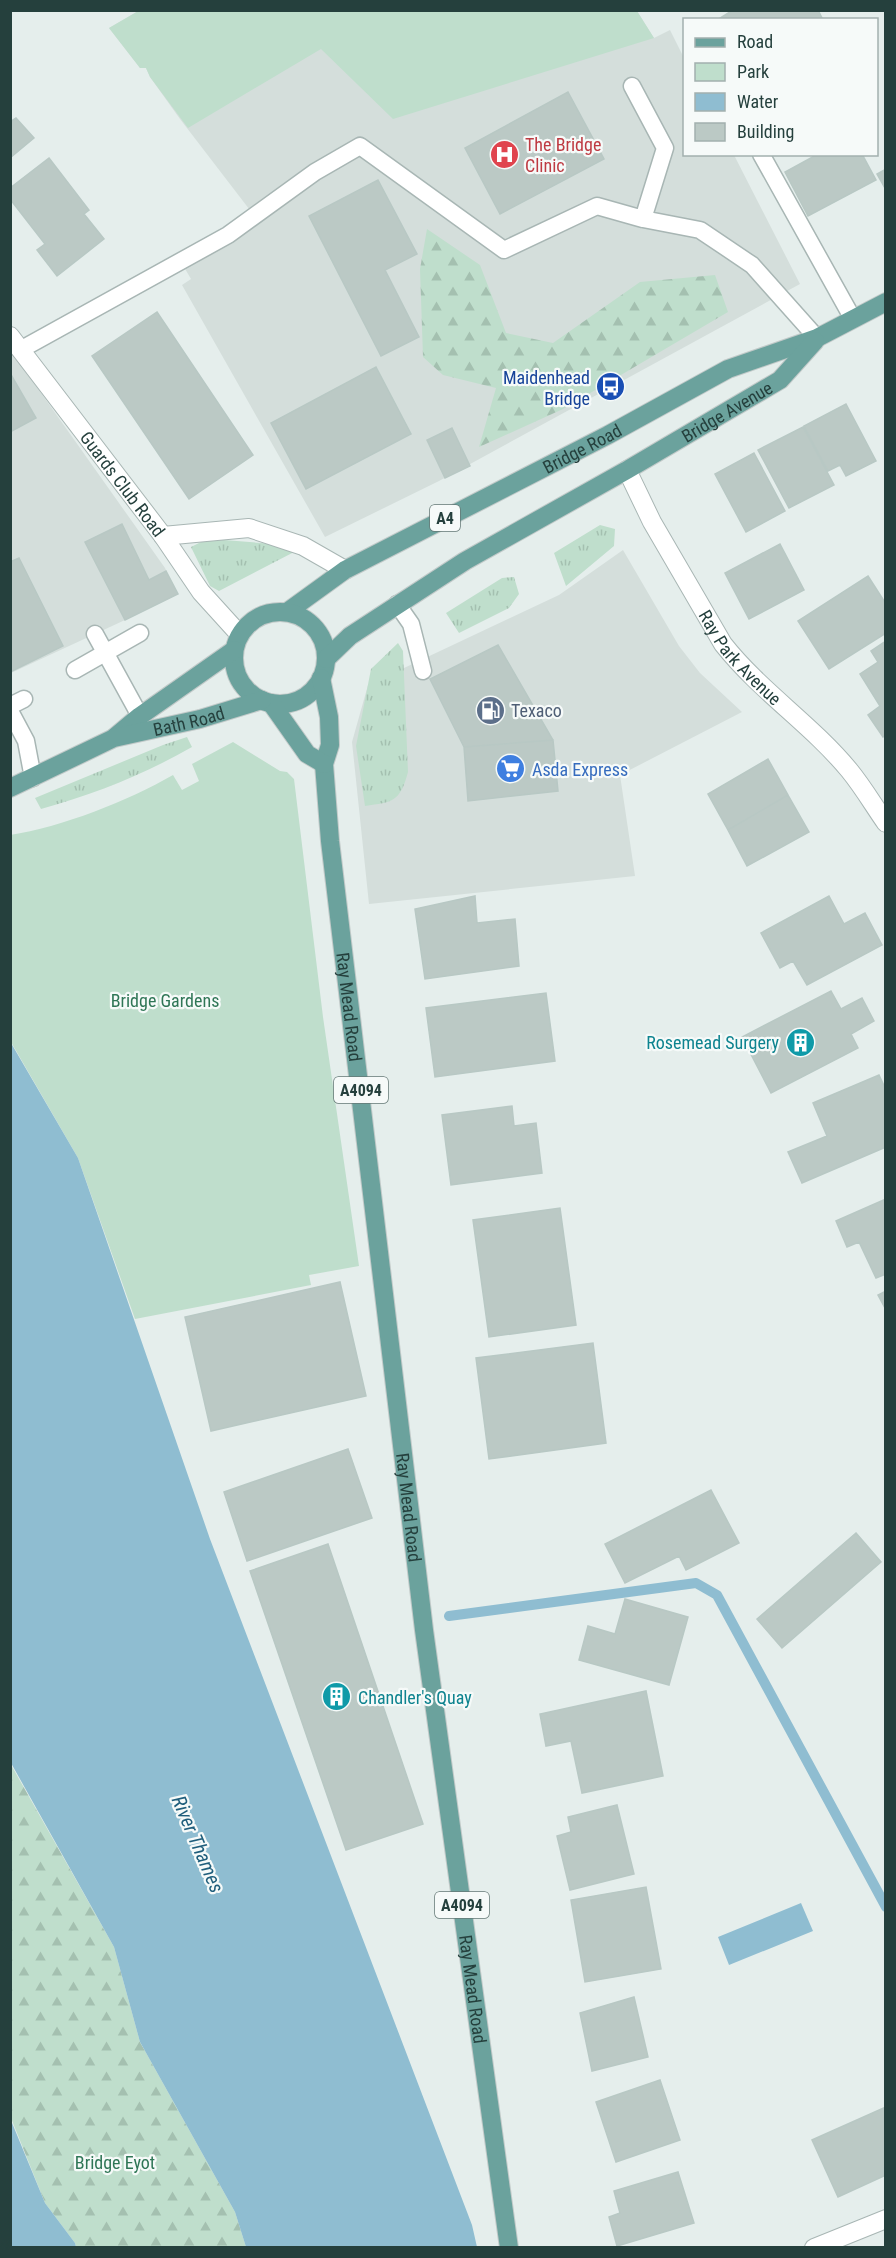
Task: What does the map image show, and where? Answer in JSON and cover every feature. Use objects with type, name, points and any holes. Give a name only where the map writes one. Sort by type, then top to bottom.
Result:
[{"type":"main road","name":"Bridge Road","points":[[287,612],[345,570],[608,435],[728,369],[817,338],[885,302]]},
{"type":"main road","name":"Bridge Avenue","points":[[627,470],[780,380],[817,338]]},
{"type":"main road","name":"A4","points":[[326,659],[350,636],[465,561],[627,470]]},
{"type":"main road","name":"Bath Road","points":[[114,738],[237,643],[248,624],[260,616],[273,612],[287,612]]},
{"type":"main road","points":[[287,612],[303,618],[315,628],[323,643],[326,659],[321,678]]},
{"type":"main road","points":[[237,643],[234,666],[239,680],[249,693],[267,702],[307,754],[324,764]]},
{"type":"main road","name":"Bath Road","points":[[10,788],[114,738],[267,702],[286,703],[300,699],[313,690],[321,678]]},
{"type":"main road","name":"Ray Mead Road","points":[[321,678],[329,717],[330,745],[324,764],[332,853],[424,1621],[509,2247]]},
{"type":"street","name":"Guards Club Road","points":[[15,343],[163,536],[249,528],[303,546],[345,570]]},
{"type":"street","name":"Ray Park Avenue","points":[[627,470],[651,522],[736,662],[796,716],[849,771],[885,823]]},
{"type":"street","points":[[163,536],[237,643]]},
{"type":"street","points":[[814,2247],[885,2219]]},
{"type":"lane","points":[[632,86],[665,148],[643,219]]},
{"type":"lane","points":[[15,343],[228,235],[315,172],[360,146],[504,250],[597,206],[643,219],[700,230],[752,265],[817,338]]},
{"type":"lane","points":[[762,156],[853,320]]},
{"type":"lane","points":[[397,604],[411,624],[423,671]]},
{"type":"lane","points":[[75,670],[140,633]]},
{"type":"lane","points":[[95,634],[140,716]]},
{"type":"lane","points":[[15,705],[26,741],[33,778]]},
{"type":"shaded area","points":[[140,10],[637,11],[654,38],[670,30],[683,56],[683,156],[735,156],[800,284],[439,481],[325,537],[182,285],[191,279],[184,267],[256,218],[180,119],[146,68],[140,68],[109,28]]},
{"type":"shaded area","points":[[12,352],[165,568],[176,592],[125,620],[11,673],[10,353]]},
{"type":"shaded area","points":[[623,550],[679,646],[700,673],[742,712],[620,775],[635,876],[369,904],[352,742],[368,685],[559,595]]},
{"type":"green space","points":[[140,10],[637,11],[654,38],[393,119],[321,49],[188,128],[150,77],[146,68],[140,68],[109,28]]},
{"type":"green space","points":[[427,229],[480,265],[506,333],[553,343],[640,282],[715,275],[728,312],[563,409],[479,447],[496,388],[443,375],[423,357],[420,269]]},
{"type":"green space","points":[[600,525],[615,529],[614,546],[566,586],[554,553]]},
{"type":"green space","points":[[224,540],[273,544],[296,551],[219,591],[210,586],[191,547],[203,541]]},
{"type":"green space","points":[[514,577],[519,594],[509,608],[459,633],[446,613],[502,578]]},
{"type":"green space","points":[[398,643],[403,651],[408,772],[402,789],[394,799],[365,806],[356,746],[371,669]]},
{"type":"green space","points":[[187,737],[192,747],[118,783],[41,809],[35,798],[163,745]]},
{"type":"green space","name":"Bridge Gardens","points":[[233,742],[280,771],[287,772],[294,779],[323,1017],[359,1266],[309,1275],[311,1285],[135,1319],[78,1158],[11,1042],[10,835],[51,826],[94,812],[173,775],[182,790],[199,781],[192,764]]},
{"type":"green space","name":"Bridge Eyot","points":[[10,1763],[114,1947],[140,2042],[235,2212],[246,2247],[76,2247],[45,2203],[11,2118]]},
{"type":"water","name":"River Thames","points":[[11,1043],[78,1158],[210,1539],[472,2225],[477,2247],[246,2247],[235,2212],[140,2042],[114,1947],[11,1763]]},
{"type":"water","points":[[801,1903],[813,1931],[729,1965],[718,1937]]},
{"type":"water","points":[[10,2118],[45,2203],[76,2247],[11,2247]]},
{"type":"building","points":[[733,10],[818,10],[822,18],[720,18]]},
{"type":"building","points":[[568,92],[604,159],[500,214],[465,148]]},
{"type":"building","points":[[16,118],[34,138],[10,158],[10,122]]},
{"type":"building","points":[[814,156],[863,156],[876,180],[808,216],[785,172]]},
{"type":"building","points":[[49,158],[89,210],[84,214],[104,239],[57,276],[37,250],[45,244],[10,199],[10,188]]},
{"type":"building","points":[[886,169],[886,190],[877,174]]},
{"type":"building","points":[[378,180],[417,254],[385,270],[419,337],[381,356],[309,216]]},
{"type":"building","points":[[157,312],[253,455],[189,499],[92,356]]},
{"type":"building","points":[[376,367],[411,434],[306,489],[271,423]]},
{"type":"building","points":[[10,373],[36,418],[10,432]]},
{"type":"building","points":[[846,404],[876,461],[846,476],[840,465],[828,471],[804,426]]},
{"type":"building","points":[[803,427],[834,485],[789,508],[758,450]]},
{"type":"building","points":[[452,428],[470,466],[445,478],[427,440]]},
{"type":"building","points":[[754,453],[785,511],[746,532],[715,474]]},
{"type":"building","points":[[122,524],[149,580],[166,571],[178,594],[125,620],[85,542]]},
{"type":"building","points":[[780,544],[804,590],[749,619],[725,573]]},
{"type":"building","points":[[19,558],[63,646],[10,672],[10,562]]},
{"type":"building","points":[[868,576],[886,604],[886,633],[829,669],[798,621]]},
{"type":"building","points":[[886,641],[886,735],[883,737],[868,715],[880,706],[860,674],[878,662],[871,651]]},
{"type":"building","name":"Texaco","points":[[498,645],[553,740],[464,747],[430,679]]},
{"type":"building","name":"Asda Express","points":[[553,740],[558,791],[468,801],[464,747]]},
{"type":"building","points":[[768,759],[788,795],[728,830],[708,794]]},
{"type":"building","points":[[788,795],[809,832],[747,866],[728,830]]},
{"type":"building","points":[[475,896],[477,923],[515,919],[519,966],[425,979],[415,909]]},
{"type":"building","points":[[829,896],[844,924],[865,913],[882,945],[807,985],[793,961],[780,968],[761,933]]},
{"type":"building","name":"Rosemead Surgery","points":[[831,991],[841,1009],[862,998],[874,1021],[851,1034],[858,1048],[771,1093],[742,1037]]},
{"type":"building","points":[[546,993],[555,1061],[435,1077],[426,1008]]},
{"type":"building","points":[[879,1075],[886,1090],[886,1147],[802,1183],[788,1152],[827,1136],[813,1103]]},
{"type":"building","points":[[512,1106],[514,1126],[536,1123],[542,1173],[451,1185],[442,1115]]},
{"type":"building","points":[[886,1199],[886,1274],[876,1278],[859,1242],[847,1247],[836,1221]]},
{"type":"building","points":[[560,1208],[576,1325],[489,1337],[473,1220]]},
{"type":"building","points":[[340,1282],[366,1396],[211,1431],[185,1317]]},
{"type":"building","points":[[886,1291],[886,1310],[878,1295]]},
{"type":"building","points":[[593,1343],[606,1443],[489,1459],[476,1358]]},
{"type":"building","points":[[348,1449],[372,1518],[247,1561],[224,1492]]},
{"type":"building","points":[[711,1490],[739,1543],[686,1570],[679,1556],[625,1583],[605,1544]]},
{"type":"building","points":[[856,1533],[881,1562],[782,1648],[757,1619]]},
{"type":"building","name":"Chandler's Quay","points":[[328,1544],[423,1824],[346,1850],[250,1571]]},
{"type":"building","points":[[625,1599],[688,1617],[669,1685],[579,1660],[588,1626],[615,1634]]},
{"type":"building","points":[[646,1691],[663,1776],[582,1793],[571,1741],[546,1746],[540,1714]]},
{"type":"building","points":[[617,1805],[634,1874],[570,1890],[557,1836],[571,1832],[568,1817]]},
{"type":"building","points":[[646,1887],[661,1969],[585,1982],[571,1900]]},
{"type":"building","points":[[634,1997],[648,2057],[592,2071],[580,2013]]},
{"type":"building","points":[[660,2080],[680,2140],[616,2162],[596,2102]]},
{"type":"building","points":[[886,2107],[886,2175],[838,2197],[812,2140]]},
{"type":"building","points":[[678,2172],[694,2223],[617,2246],[609,2217],[620,2213],[614,2191]]},
{"type":"waterway","points":[[449,1616],[696,1583],[717,1595],[886,1907]]},
{"type":"place","name":"The Bridge Clinic","points":[[504,154]]},
{"type":"place","name":"Maidenhead Bridge","points":[[611,387]]},
{"type":"place","name":"Texaco","points":[[490,710]]},
{"type":"place","name":"Asda Express","points":[[511,769]]},
{"type":"place","name":"Rosemead Surgery","points":[[800,1042]]},
{"type":"place","name":"Chandler's Quay","points":[[337,1697]]}]
